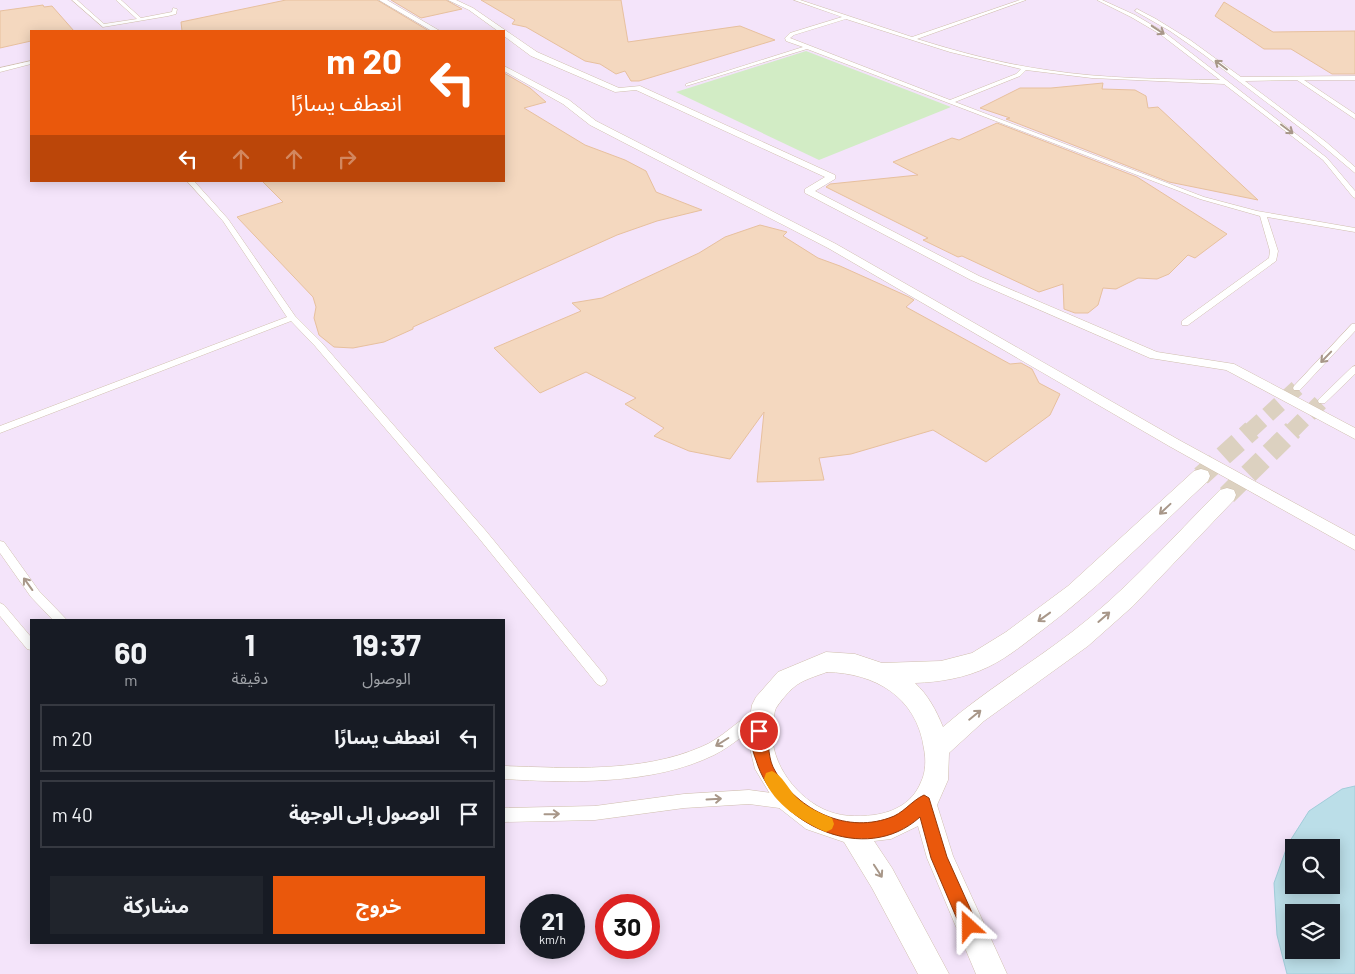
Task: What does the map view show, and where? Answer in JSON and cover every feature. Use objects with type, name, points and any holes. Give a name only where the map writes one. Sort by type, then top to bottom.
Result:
[{"type":"street","points":[[382,0],[435,30]]},
{"type":"street","points":[[451,0],[471,9],[500,30]]},
{"type":"street","points":[[505,33],[534,54],[618,90],[637,88],[832,177],[808,191],[975,278],[1154,355],[1229,367],[1355,434]]},
{"type":"street","points":[[505,69],[566,102],[593,123],[832,246],[1174,443],[1355,544]]},
{"type":"street","points":[[882,673],[924,674],[962,666],[998,651],[1049,614],[1088,582],[1201,476]]},
{"type":"street","points":[[938,747],[976,714],[1022,682],[1087,632],[1124,600],[1227,495]]},
{"type":"street","points":[[826,662],[845,662],[864,665],[882,673],[899,683],[913,696],[925,712],[933,729],[938,747],[938,767],[933,786],[924,803],[910,816],[892,825],[873,830],[852,830],[830,826],[791,803],[776,787],[766,769],[760,750],[759,731],[762,714],[768,697],[779,683],[793,673],[809,666],[826,662]]},
{"type":"street","points":[[924,803],[940,858],[984,960],[992,974]]},
{"type":"street","points":[[852,830],[882,878],[934,974]]},
{"type":"lane","points":[[74,0],[103,26],[139,18],[168,15],[174,13],[175,9]]},
{"type":"lane","points":[[118,0],[139,18]]},
{"type":"lane","points":[[796,0],[952,52],[1025,68],[1087,76],[1226,82]]},
{"type":"lane","points":[[912,39],[1024,0]]},
{"type":"lane","points":[[1099,0],[1133,16],[1162,33],[1325,159],[1355,196]]},
{"type":"lane","points":[[1113,0],[1161,22],[1322,140],[1355,171]]},
{"type":"lane","points":[[847,17],[792,34],[787,38],[805,48],[1202,198],[1263,214],[1355,230]]},
{"type":"lane","points":[[688,84],[805,48]]},
{"type":"lane","points":[[0,70],[30,63]]},
{"type":"lane","points":[[950,102],[1018,74],[1025,68]]},
{"type":"lane","points":[[1299,78],[1355,117]]},
{"type":"lane","points":[[1240,80],[1355,78]]},
{"type":"lane","points":[[191,182],[226,220],[292,318],[318,344],[482,534],[601,680]]},
{"type":"lane","points":[[1184,323],[1273,259],[1274,251],[1263,214]]},
{"type":"lane","points":[[0,430],[292,318]]},
{"type":"lane","points":[[1297,388],[1355,326]]},
{"type":"lane","points":[[1322,401],[1355,369]]},
{"type":"lane","points":[[0,545],[35,594],[60,619]]},
{"type":"lane","points":[[0,608],[30,644]]},
{"type":"lane","points":[[505,773],[593,774],[668,765],[702,754],[762,714]]},
{"type":"lane","points":[[505,815],[595,813],[684,801],[749,798],[791,803]]},
{"type":"shaded area","points":[[0,0],[1355,0],[1355,974],[0,974]]},
{"type":"green space","points":[[806,51],[951,107],[819,160],[676,92]]},
{"type":"water","points":[[1355,786],[1355,974],[1287,974],[1277,935],[1274,883],[1285,852],[1285,894],[1340,894],[1340,839],[1291,839],[1309,811],[1342,789]]},
{"type":"building","points":[[286,0],[377,0],[427,30],[182,30],[181,22]]},
{"type":"building","points":[[391,0],[446,0],[462,9],[421,18]]},
{"type":"building","points":[[481,0],[621,0],[628,42],[740,26],[775,40],[639,81],[631,81],[625,71],[616,74],[600,64],[585,61],[526,27],[512,24],[515,20]]},
{"type":"building","points":[[1224,2],[1273,32],[1355,31],[1355,74],[1332,74],[1291,49],[1264,49],[1215,16]]},
{"type":"building","points":[[43,5],[44,7],[52,6],[73,30],[30,30],[30,41],[0,48],[0,11]]},
{"type":"building","points":[[505,74],[530,88],[546,102],[524,108],[585,145],[625,160],[646,171],[656,192],[702,210],[657,221],[617,235],[413,327],[413,329],[384,342],[353,348],[334,347],[319,335],[314,318],[316,307],[313,297],[237,217],[283,202],[263,182],[505,182]]},
{"type":"building","points":[[1103,83],[1102,89],[1135,90],[1146,96],[1148,108],[1158,107],[1258,200],[1169,182],[1006,119],[1010,118],[980,108],[1020,88],[1051,88]]},
{"type":"building","points":[[997,123],[1137,177],[1227,234],[1195,258],[1188,255],[1169,274],[1157,279],[1138,278],[1116,289],[1103,288],[1098,305],[1088,313],[1075,313],[1064,309],[1063,284],[1039,292],[923,240],[928,238],[826,187],[830,184],[918,175],[893,162],[952,138],[959,140]]},
{"type":"building","points":[[760,225],[787,232],[783,236],[818,258],[909,297],[914,300],[906,307],[1010,364],[1021,363],[1032,369],[1039,383],[1060,394],[1050,415],[986,462],[933,430],[851,454],[819,458],[824,480],[757,482],[764,412],[730,459],[689,451],[654,436],[664,428],[625,404],[636,398],[586,372],[540,393],[494,348],[581,311],[572,303],[602,298],[699,253],[725,237]]},
{"type":"tunnel","points":[[1250,431],[1297,388]]},
{"type":"tunnel","points":[[1293,430],[1322,401]]},
{"type":"tunnel","points":[[1201,476],[1252,430]]},
{"type":"tunnel","points":[[1227,495],[1293,430]]},
{"type":"slow traffic","points":[[772,779],[776,787],[791,803],[809,816],[826,824]]},
{"type":"route","points":[[759,731],[760,750],[766,769],[776,787],[791,803],[809,816],[830,826],[852,830],[873,830],[892,825],[910,816],[924,803],[940,858],[969,926]]}]
